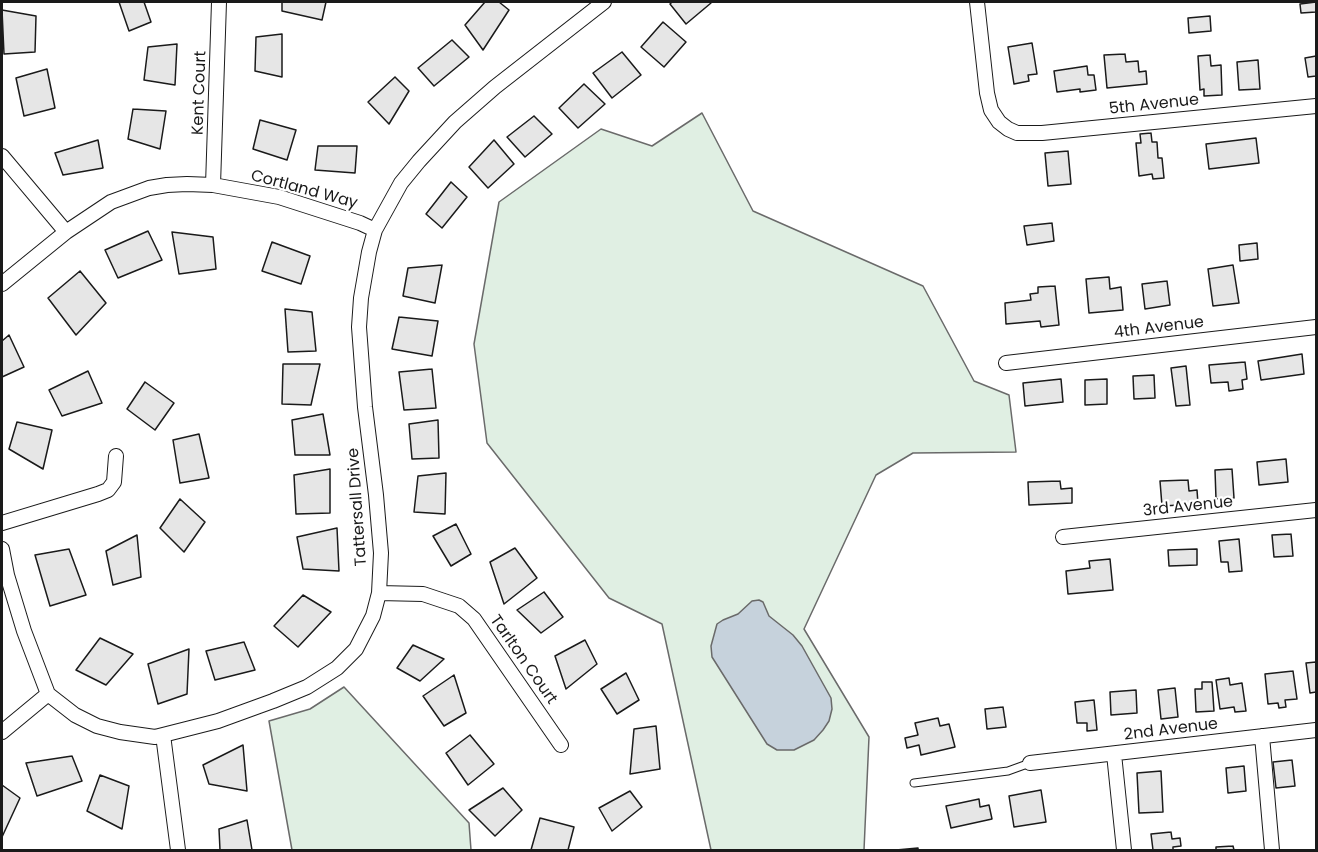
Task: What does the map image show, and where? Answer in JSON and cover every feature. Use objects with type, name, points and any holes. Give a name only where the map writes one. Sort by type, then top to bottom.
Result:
[{"type":"street","name":"Kent Court","points":[[213,185],[219,2]]},
{"type":"street","name":"Tattersall Drive","points":[[48,694],[75,715],[97,726],[133,735],[154,737],[218,721],[307,687],[337,668],[356,650],[374,615],[379,593],[381,553],[364,397],[359,327],[361,298],[375,230],[401,183],[455,122],[589,6],[604,2]]},
{"type":"street","name":"5th Avenue","points":[[977,2],[991,110],[999,122],[1017,133],[1042,133],[1317,106]]},
{"type":"street","points":[[2,156],[66,232]]},
{"type":"street","name":"Cortland Way","points":[[2,284],[66,232],[111,202],[149,188],[167,185],[213,185],[279,197],[375,230]]},
{"type":"street","name":"4th Avenue","points":[[1006,363],[1317,327]]},
{"type":"street","points":[[2,524],[108,490],[114,482],[116,456]]},
{"type":"street","name":"3rd Avenue","points":[[1063,537],[1317,510]]},
{"type":"street","points":[[2,549],[7,575],[24,631],[48,694],[2,732]]},
{"type":"street","name":"Tarlton Court","points":[[379,593],[423,594],[459,606],[474,619],[561,744]]},
{"type":"street","name":"2nd Avenue","points":[[1030,763],[1317,730]]},
{"type":"street","points":[[163,735],[178,850]]},
{"type":"street","points":[[1262,736],[1272,850]]},
{"type":"street","points":[[1114,754],[1124,850]]},
{"type":"lane","points":[[914,783],[1008,771],[1030,763]]},
{"type":"green space","points":[[702,113],[753,211],[923,286],[974,381],[1009,395],[1016,452],[913,453],[876,475],[804,629],[869,737],[864,850],[711,850],[662,624],[609,598],[487,443],[474,344],[499,202],[601,129],[652,146]]},
{"type":"green space","points":[[344,687],[469,823],[471,850],[292,850],[269,721],[310,709]]},
{"type":"shaded area","points":[[752,601],[763,602],[769,616],[793,635],[802,646],[831,698],[832,709],[829,721],[823,730],[814,740],[794,750],[777,750],[767,744],[712,657],[711,646],[717,624],[738,614]]},
{"type":"building","points":[[119,2],[144,2],[151,22],[129,31]]},
{"type":"building","points":[[282,2],[326,2],[322,20],[282,11]]},
{"type":"building","points":[[485,2],[499,2],[509,10],[483,50],[465,25]]},
{"type":"building","points":[[672,2],[711,3],[686,24],[670,4]]},
{"type":"building","points":[[1316,2],[1316,12],[1301,13],[1300,4]]},
{"type":"building","points":[[2,10],[36,16],[35,52],[4,54]]},
{"type":"building","points":[[1210,16],[1211,31],[1189,33],[1188,18]]},
{"type":"building","points":[[663,22],[686,42],[664,67],[641,47]]},
{"type":"building","points":[[282,34],[282,77],[255,71],[256,37]]},
{"type":"building","points":[[452,40],[469,57],[434,86],[418,68]]},
{"type":"building","points":[[1032,43],[1037,74],[1028,75],[1029,81],[1014,84],[1008,47]]},
{"type":"building","points":[[177,44],[175,85],[144,80],[148,47]]},
{"type":"building","points":[[622,52],[641,75],[612,98],[593,73]]},
{"type":"building","points":[[1125,54],[1126,62],[1138,61],[1139,72],[1146,71],[1147,84],[1107,88],[1104,55]]},
{"type":"building","points":[[1210,55],[1211,66],[1221,65],[1222,95],[1204,96],[1204,89],[1200,90],[1198,56]]},
{"type":"building","points":[[1316,56],[1316,76],[1308,77],[1305,58]]},
{"type":"building","points":[[1258,60],[1260,89],[1239,90],[1237,62]]},
{"type":"building","points":[[1087,66],[1088,75],[1094,75],[1096,90],[1080,92],[1080,89],[1057,92],[1054,71]]},
{"type":"building","points":[[47,69],[55,108],[24,116],[16,78]]},
{"type":"building","points":[[395,77],[409,91],[389,124],[368,102]]},
{"type":"building","points":[[584,84],[605,104],[578,128],[559,108]]},
{"type":"building","points":[[133,109],[166,111],[160,149],[128,139]]},
{"type":"building","points":[[534,116],[552,134],[525,157],[507,137]]},
{"type":"building","points":[[260,120],[296,130],[287,160],[253,149]]},
{"type":"building","points":[[1151,133],[1152,142],[1157,142],[1158,158],[1162,158],[1164,178],[1153,179],[1152,174],[1139,176],[1136,143],[1141,143],[1140,134]]},
{"type":"building","points":[[1256,138],[1259,163],[1209,169],[1206,144]]},
{"type":"building","points":[[98,140],[103,168],[63,175],[55,153]]},
{"type":"building","points":[[494,140],[514,164],[488,188],[469,167]]},
{"type":"building","points":[[318,146],[357,146],[355,173],[315,170]]},
{"type":"building","points":[[1068,151],[1071,184],[1048,186],[1045,153]]},
{"type":"building","points":[[451,182],[467,197],[442,228],[426,214]]},
{"type":"building","points":[[1052,223],[1054,241],[1027,245],[1024,226]]},
{"type":"building","points":[[148,231],[162,260],[118,278],[105,250]]},
{"type":"building","points":[[172,232],[213,237],[216,269],[179,274]]},
{"type":"building","points":[[272,242],[310,256],[301,284],[262,271]]},
{"type":"building","points":[[1257,243],[1258,259],[1240,261],[1239,245]]},
{"type":"building","points":[[442,265],[435,303],[403,296],[408,268]]},
{"type":"building","points":[[1233,265],[1239,303],[1213,306],[1208,269]]},
{"type":"building","points":[[80,271],[106,303],[76,335],[48,298]]},
{"type":"building","points":[[1109,277],[1110,289],[1121,287],[1123,310],[1089,313],[1086,279]]},
{"type":"building","points":[[1167,281],[1170,305],[1145,309],[1142,284]]},
{"type":"building","points":[[1055,286],[1059,325],[1041,327],[1040,321],[1006,324],[1005,303],[1031,300],[1030,294],[1038,293],[1038,287]]},
{"type":"building","points":[[285,309],[312,312],[316,351],[288,352]]},
{"type":"building","points":[[399,317],[438,321],[432,356],[392,349]]},
{"type":"building","points":[[9,335],[24,367],[2,377],[2,341]]},
{"type":"building","points":[[1302,354],[1304,374],[1261,380],[1258,361]]},
{"type":"building","points":[[1245,362],[1247,379],[1242,380],[1243,389],[1229,391],[1228,382],[1211,383],[1209,365]]},
{"type":"building","points":[[283,364],[320,364],[311,405],[282,404]]},
{"type":"building","points":[[1186,366],[1190,405],[1176,406],[1171,368]]},
{"type":"building","points":[[432,369],[436,408],[404,410],[399,372]]},
{"type":"building","points":[[88,371],[102,403],[62,416],[49,390]]},
{"type":"building","points":[[1154,375],[1155,398],[1134,399],[1133,376]]},
{"type":"building","points":[[1061,379],[1063,402],[1025,406],[1023,383]]},
{"type":"building","points":[[1107,379],[1107,404],[1085,405],[1085,380]]},
{"type":"building","points":[[145,382],[174,403],[155,430],[127,409]]},
{"type":"building","points":[[323,414],[330,455],[295,455],[292,420]]},
{"type":"building","points":[[438,420],[439,458],[412,459],[409,424]]},
{"type":"building","points":[[17,422],[52,430],[43,469],[9,449]]},
{"type":"building","points":[[199,434],[209,478],[180,483],[173,440]]},
{"type":"building","points":[[1286,459],[1288,482],[1259,485],[1257,462]]},
{"type":"building","points":[[330,469],[330,513],[296,514],[294,475]]},
{"type":"building","points":[[1232,469],[1234,498],[1216,499],[1215,470]]},
{"type":"building","points":[[446,473],[445,514],[414,512],[418,476]]},
{"type":"building","points":[[1188,480],[1189,491],[1197,490],[1198,504],[1162,506],[1160,481]]},
{"type":"building","points":[[1060,481],[1061,489],[1072,488],[1072,503],[1029,505],[1028,482]]},
{"type":"building","points":[[180,499],[205,522],[184,552],[160,528]]},
{"type":"building","points":[[456,524],[471,554],[451,566],[433,536]]},
{"type":"building","points":[[337,528],[339,571],[303,569],[297,537]]},
{"type":"building","points":[[1291,534],[1293,556],[1274,557],[1272,535]]},
{"type":"building","points":[[137,535],[141,577],[113,585],[106,551]]},
{"type":"building","points":[[1239,539],[1242,571],[1229,572],[1228,562],[1221,562],[1219,541]]},
{"type":"building","points":[[515,548],[537,578],[504,604],[490,562]]},
{"type":"building","points":[[69,549],[86,595],[50,606],[35,555]]},
{"type":"building","points":[[1197,549],[1197,565],[1169,566],[1168,550]]},
{"type":"building","points":[[1110,559],[1113,590],[1068,594],[1066,571],[1090,568],[1089,561]]},
{"type":"building","points":[[544,592],[563,617],[541,633],[517,610]]},
{"type":"building","points":[[303,595],[331,612],[298,647],[274,626]]},
{"type":"building","points":[[100,638],[133,654],[106,685],[76,670]]},
{"type":"building","points":[[585,640],[597,664],[566,689],[555,656]]},
{"type":"building","points":[[244,642],[255,670],[215,680],[206,651]]},
{"type":"building","points":[[413,645],[444,659],[420,681],[397,668]]},
{"type":"building","points":[[189,649],[187,694],[158,704],[148,664]]},
{"type":"building","points":[[1316,662],[1316,692],[1310,693],[1306,663]]},
{"type":"building","points":[[1293,671],[1297,699],[1285,700],[1286,707],[1279,708],[1278,703],[1268,704],[1265,674]]},
{"type":"building","points":[[626,673],[639,700],[617,714],[601,689]]},
{"type":"building","points":[[454,675],[466,713],[444,726],[423,696]]},
{"type":"building","points":[[1229,678],[1230,685],[1242,683],[1246,711],[1235,712],[1234,707],[1220,709],[1216,680]]},
{"type":"building","points":[[1202,682],[1212,682],[1214,711],[1196,712],[1195,689],[1202,689]]},
{"type":"building","points":[[1175,688],[1178,717],[1161,719],[1158,690]]},
{"type":"building","points":[[1136,690],[1137,713],[1111,715],[1110,692]]},
{"type":"building","points":[[1094,700],[1097,730],[1087,731],[1087,723],[1077,723],[1075,702]]},
{"type":"building","points":[[1003,707],[1006,727],[987,729],[985,709]]},
{"type":"building","points":[[938,718],[940,726],[949,724],[955,747],[921,755],[919,745],[907,748],[905,738],[918,735],[915,723]]},
{"type":"building","points":[[656,726],[660,769],[630,774],[634,729]]},
{"type":"building","points":[[470,735],[494,764],[468,785],[446,753]]},
{"type":"building","points":[[243,745],[247,791],[209,784],[203,765]]},
{"type":"building","points":[[72,756],[82,781],[37,796],[26,763]]},
{"type":"building","points":[[1292,760],[1295,786],[1276,788],[1273,762]]},
{"type":"building","points":[[1244,766],[1246,791],[1228,793],[1226,768]]},
{"type":"building","points":[[1161,771],[1163,812],[1139,813],[1137,773]]},
{"type":"building","points":[[100,775],[129,786],[122,829],[87,811]]},
{"type":"building","points":[[2,785],[20,798],[2,837]]},
{"type":"building","points":[[503,788],[522,810],[495,836],[469,810]]},
{"type":"building","points":[[1041,790],[1046,822],[1014,827],[1009,796]]},
{"type":"building","points":[[630,791],[642,807],[612,831],[599,808]]},
{"type":"building","points":[[979,799],[980,807],[989,805],[992,819],[951,828],[946,806]]},
{"type":"building","points":[[540,818],[574,827],[568,850],[531,850]]},
{"type":"building","points":[[247,820],[252,850],[220,850],[219,829]]},
{"type":"building","points":[[1171,832],[1172,839],[1180,838],[1181,846],[1173,847],[1173,850],[1153,850],[1151,834]]},
{"type":"building","points":[[1233,846],[1234,850],[1216,850],[1216,847]]}]
